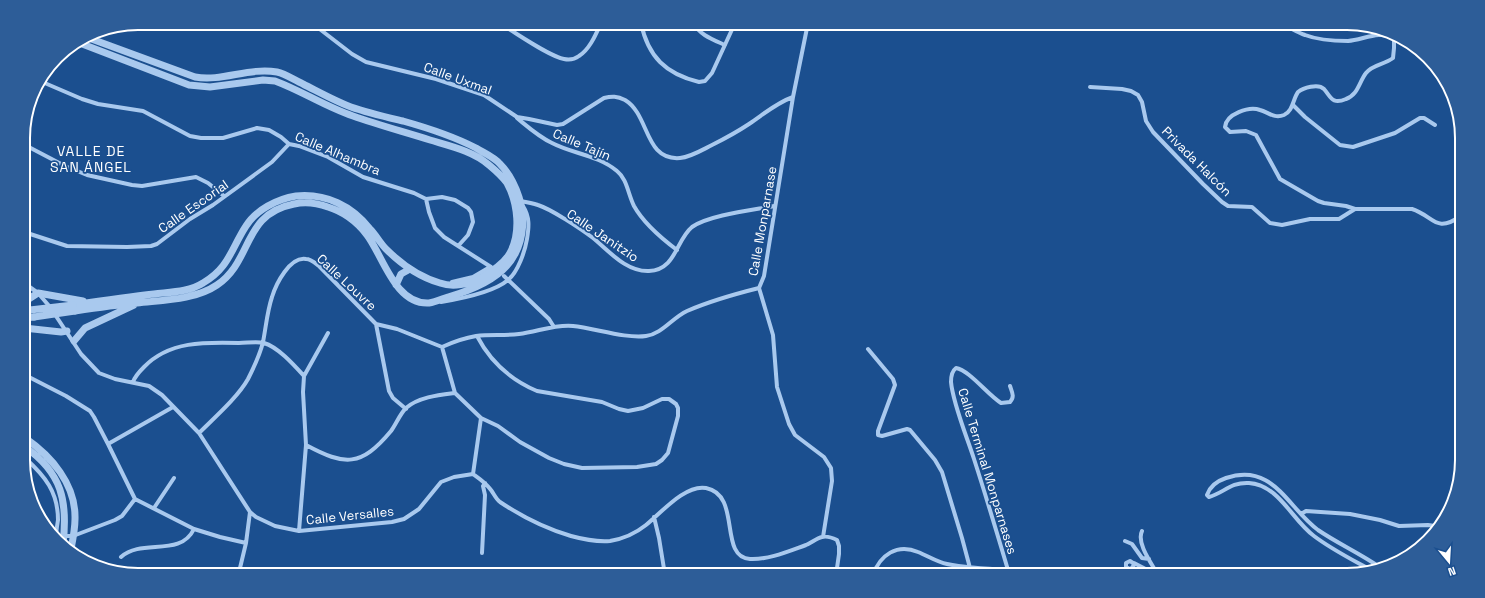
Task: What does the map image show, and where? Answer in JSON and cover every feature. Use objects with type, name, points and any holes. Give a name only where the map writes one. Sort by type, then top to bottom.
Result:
[{"type":"street","name":"Calle Uxmal","points":[[321,30],[360,60],[371,64],[407,71],[436,79],[484,95],[517,118],[557,125],[563,124],[604,98],[611,96],[618,97],[631,105],[637,111],[650,140],[657,151],[672,158],[681,158],[703,150],[748,125],[781,101],[793,96]]},
{"type":"street","points":[[511,30],[546,51],[563,59],[572,60],[580,56],[587,48],[598,30]]},
{"type":"street","points":[[644,30],[650,48],[658,61],[666,68],[699,82],[705,81],[712,73],[732,30]]},
{"type":"street","points":[[699,30],[706,36],[725,45]]},
{"type":"street","name":"Calle Monparnase","points":[[807,30],[793,96],[774,206],[764,276],[759,288],[773,336],[777,387],[789,424],[795,435],[824,457],[831,468],[832,481],[823,537]]},
{"type":"street","points":[[1294,30],[1304,35],[1332,41],[1358,40],[1378,35]]},
{"type":"street","points":[[30,312],[138,303],[203,292],[219,284],[234,268],[251,235],[264,218],[280,208],[300,203],[315,203],[332,208],[353,220],[367,236],[396,285],[409,297],[422,302],[431,303],[457,300],[476,295],[509,280],[522,258],[528,237],[528,219],[526,211],[512,180],[499,162],[463,142],[418,126],[351,107],[336,101],[284,74],[265,71],[215,78],[195,77],[93,40]]},
{"type":"street","points":[[1395,41],[1392,58],[1385,63],[1370,68],[1366,72],[1352,97],[1346,100],[1335,100],[1329,97],[1323,88],[1315,86],[1300,90],[1288,113],[1282,116],[1272,116],[1260,109],[1242,111],[1227,119],[1225,127],[1230,132],[1246,131],[1256,135],[1280,179],[1318,201],[1355,209],[1412,209],[1419,211],[1438,224],[1446,224],[1455,219]]},
{"type":"street","points":[[74,308],[89,302],[173,292],[202,284],[221,270],[241,234],[252,218],[276,202],[288,198],[303,196],[323,197],[345,206],[353,211],[369,227],[386,249],[410,269],[434,281],[452,286],[477,280],[496,268],[510,253],[516,233],[515,206],[508,185],[493,168],[472,154],[414,134],[352,116],[275,81],[263,80],[210,87],[190,85],[84,45]]},
{"type":"street","name":"Calle Alhambra","points":[[45,83],[82,99],[98,104],[143,111],[190,136],[201,138],[222,138],[257,128],[269,130],[289,144],[299,146],[328,158],[363,177],[414,193],[426,199],[436,197],[455,200],[468,208],[472,216],[472,228],[459,245]]},
{"type":"street","name":"Privada Halcón","points":[[1090,87],[1122,89],[1131,91],[1138,95],[1142,102],[1146,121],[1153,132],[1203,184],[1228,206],[1252,207],[1270,222],[1282,225],[1310,219],[1339,219],[1355,209]]},
{"type":"street","points":[[1293,105],[1340,145],[1346,147],[1352,147],[1395,133],[1420,118],[1424,118],[1435,124]]},
{"type":"street","name":"Calle Tajín","points":[[517,118],[544,139],[553,144],[590,156],[618,171],[624,180],[634,205],[643,219],[664,240],[677,250]]},
{"type":"street","points":[[414,134],[418,126]]},
{"type":"street","points":[[423,138],[427,129]]},
{"type":"street","name":"Calle Escorial","points":[[30,234],[67,246],[151,246],[162,241],[190,219],[213,205],[272,162],[289,144]]},
{"type":"street","points":[[30,148],[65,166],[88,175],[142,186],[196,177],[208,183],[224,196]]},
{"type":"street","points":[[426,199],[435,228],[444,237],[459,245],[490,267],[473,277],[463,280],[454,282],[434,281]]},
{"type":"street","points":[[431,303],[490,280],[512,261],[520,245],[523,224],[521,202]]},
{"type":"street","name":"Calle Janitzio","points":[[521,202],[539,205],[558,216],[592,237],[626,265],[634,269],[650,271],[666,264],[673,257],[691,228],[696,225],[732,213],[774,206]]},
{"type":"street","name":"Calle Louvre","points":[[199,433],[247,381],[257,361],[263,342],[272,296],[284,272],[298,260],[306,258],[319,266],[376,324],[397,330],[442,347]]},
{"type":"street","points":[[396,285],[401,274],[410,269]]},
{"type":"street","points":[[504,276],[549,319],[554,327]]},
{"type":"street","name":"Calle Versalles","points":[[30,287],[38,293],[46,302],[74,341],[84,358],[99,372],[115,379],[149,386],[162,395],[199,433],[250,512],[263,521],[275,526],[299,531],[374,525],[404,519],[419,509],[441,482],[473,474]]},
{"type":"street","points":[[477,336],[488,354],[504,371],[527,387],[536,391],[602,402],[628,411],[643,408],[662,400],[669,399],[676,404],[678,408],[677,426],[668,453],[656,464],[604,469],[582,468],[564,464],[537,452],[498,426],[481,418],[455,393],[442,347],[461,339],[477,336],[517,334],[554,327],[572,326],[628,335],[645,336],[653,334],[686,311],[707,303],[759,288]]},
{"type":"street","points":[[30,298],[38,293],[89,302]]},
{"type":"street","points":[[74,341],[85,328],[138,303]]},
{"type":"street","points":[[376,324],[389,391],[393,398],[406,409]]},
{"type":"street","points":[[30,329],[61,332],[66,331]]},
{"type":"street","points":[[299,531],[306,445],[303,392],[304,376],[328,333]]},
{"type":"street","points":[[133,382],[135,376],[153,358],[176,347],[212,343],[263,342],[290,361],[304,376]]},
{"type":"street","points":[[868,348],[893,380],[895,385],[878,431],[878,435],[882,436],[907,429],[910,430],[935,460],[942,472],[970,568],[940,562],[918,552],[907,549],[891,552],[885,556],[876,568]]},
{"type":"street","name":"Calle Terminal Monparnases","points":[[1007,568],[952,389],[952,374],[953,370],[956,368],[963,370],[986,392],[1001,403],[1010,402],[1013,399],[1010,386]]},
{"type":"street","points":[[30,378],[66,396],[90,411],[135,499],[194,529],[246,543]]},
{"type":"street","points":[[306,445],[326,456],[336,459],[358,459],[367,454],[381,442],[406,409],[425,398],[455,393]]},
{"type":"street","points":[[108,444],[173,407]]},
{"type":"street","points":[[481,418],[473,474],[485,483],[499,501],[529,518],[570,536],[602,541],[620,538],[641,528],[684,494],[692,490],[702,488],[714,491],[724,502],[728,514],[733,543],[737,551],[745,558],[755,559],[779,554],[823,537],[837,540],[839,543],[840,554],[837,568]]},
{"type":"street","points":[[30,442],[43,452],[56,466],[65,480],[72,497],[75,519],[72,545]]},
{"type":"street","points":[[30,452],[45,466],[59,485],[64,508],[64,536],[74,533]]},
{"type":"street","points":[[30,463],[47,481],[54,493],[58,520],[57,531]]},
{"type":"street","points":[[1365,566],[1309,533],[1273,494],[1263,487],[1251,483],[1238,484],[1225,488],[1211,497],[1207,497],[1207,495],[1213,485],[1222,479],[1239,475],[1263,478],[1277,488],[1301,514],[1321,532],[1375,564]]},
{"type":"street","points":[[154,508],[174,478]]},
{"type":"street","points":[[482,553],[485,495],[483,486],[485,483]]},
{"type":"street","points":[[64,527],[74,533],[81,534],[122,516],[135,499]]},
{"type":"street","points":[[1301,514],[1306,511],[1350,514],[1380,520],[1399,526],[1433,526]]},
{"type":"street","points":[[240,568],[246,543],[250,512]]},
{"type":"street","points":[[654,517],[660,538],[664,568]]},
{"type":"street","points":[[121,557],[132,551],[149,547],[168,547],[179,543],[187,539],[194,529]]},
{"type":"street","points":[[1142,531],[1140,534],[1142,543],[1154,568]]},
{"type":"street","points":[[1125,541],[1132,544],[1142,558],[1149,559]]},
{"type":"street","points":[[1128,568],[1126,567],[1126,563],[1130,561],[1143,568]]},
{"type":"street","points":[[1133,563],[1133,568]]},
{"type":"district","name":"VALLE DE SAN ÁNGEL","points":[[91,160]]}]
